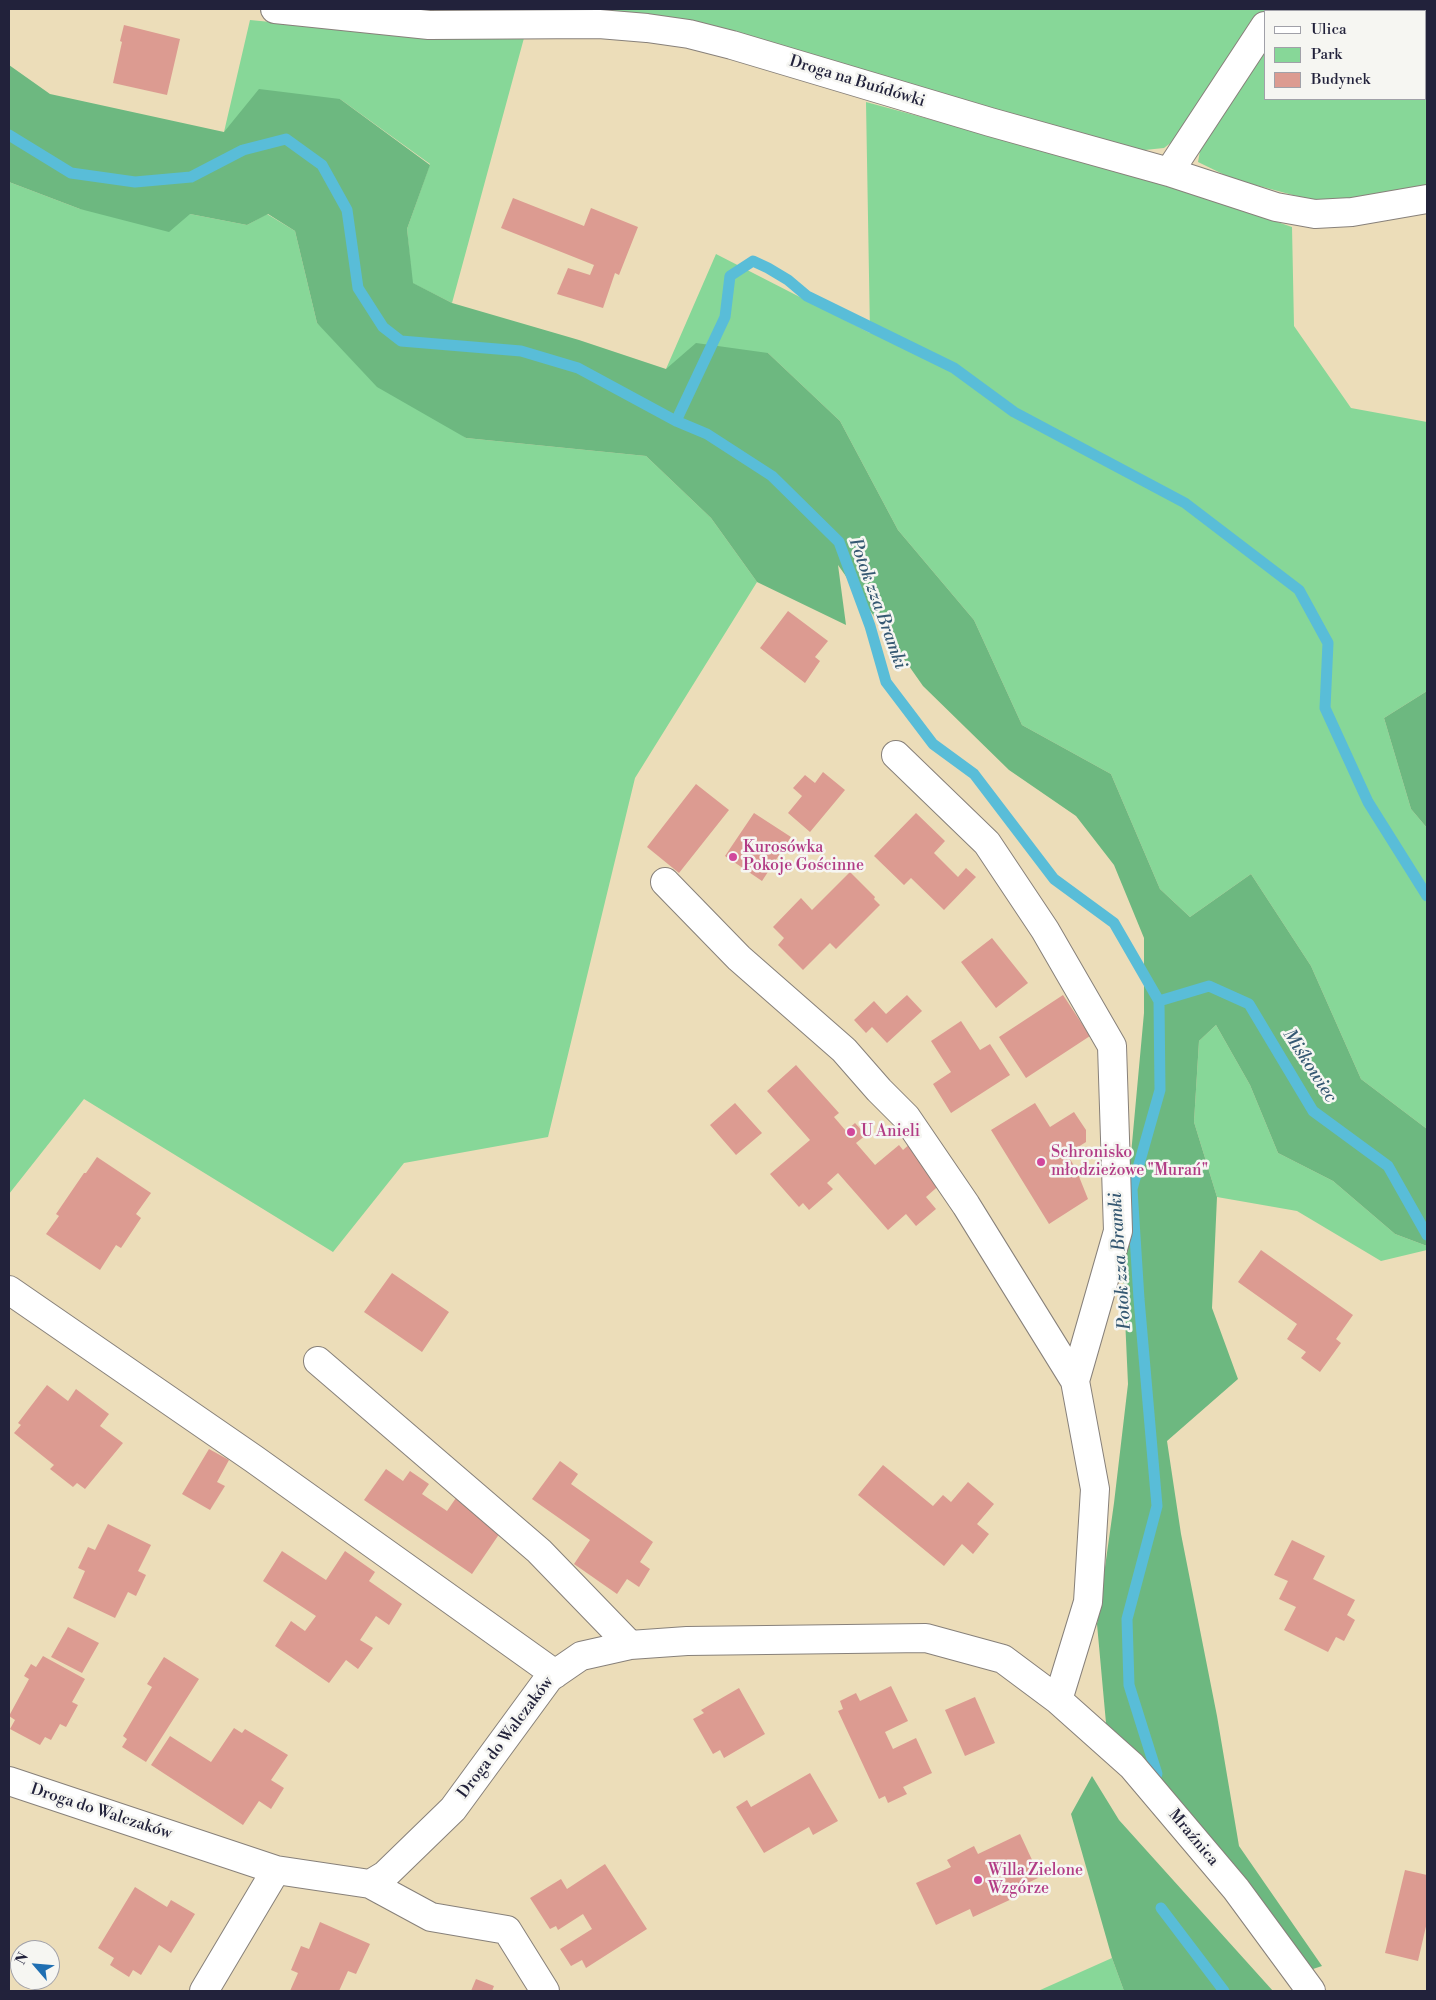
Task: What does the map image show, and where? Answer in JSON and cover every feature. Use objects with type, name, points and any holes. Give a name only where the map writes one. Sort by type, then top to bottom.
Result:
[{"type":"street","name":"Droga na Buńdówki","points":[[275,9],[429,25],[598,24],[689,34],[1169,172],[1276,207],[1315,214],[1352,212],[1427,199]]},
{"type":"street","points":[[1169,172],[1264,28]]},
{"type":"street","points":[[896,755],[987,843],[1045,930],[1112,1046],[1118,1231],[1075,1381]]},
{"type":"street","points":[[665,882],[739,958],[844,1050],[906,1117],[966,1204],[1075,1381],[1095,1488],[1088,1602],[1058,1700]]},
{"type":"street","points":[[9,1290],[254,1459],[555,1674]]},
{"type":"street","points":[[318,1361],[539,1551],[630,1645]]},
{"type":"street","name":"Droga do Walczaków","points":[[9,1781],[276,1870],[370,1884],[386,1875],[453,1809],[549,1678],[581,1656],[630,1645],[687,1641],[926,1638],[1003,1659],[1058,1700]]},
{"type":"street","name":"Mraźnica","points":[[1058,1700],[1132,1766],[1236,1889],[1311,1991]]},
{"type":"street","points":[[204,1991],[276,1870]]},
{"type":"street","points":[[370,1884],[431,1917],[507,1930],[545,1991]]},
{"type":"green space","points":[[349,9],[1267,9],[1264,10],[1264,14],[1209,102],[1185,132],[1164,148],[1135,151],[784,51]]},
{"type":"green space","points":[[1427,9],[1427,189],[1319,202],[1233,179],[1198,162],[1200,151],[1264,50],[1264,100],[1426,100],[1426,10],[1288,10]]},
{"type":"green space","points":[[250,20],[374,32],[524,38],[452,303],[412,283],[407,229],[430,164],[340,99],[224,132]]},
{"type":"green space","points":[[9,65],[50,94],[224,132],[259,89],[340,99],[430,165],[407,229],[413,283],[452,303],[579,340],[666,369],[696,343],[768,353],[840,421],[898,530],[974,620],[1022,725],[1111,774],[1160,889],[1190,917],[1251,874],[1311,966],[1361,1079],[1427,1129],[1427,1246],[1395,1234],[1333,1181],[1278,1153],[1250,1085],[1216,1025],[1199,1041],[1194,1122],[1217,1197],[1212,1308],[1238,1379],[1167,1441],[1181,1534],[1217,1716],[1239,1846],[1322,1966],[1307,1971],[1107,1734],[1097,1624],[1128,1384],[1122,1252],[1144,1013],[1144,938],[1114,865],[1076,816],[1009,770],[923,686],[838,565],[846,625],[757,582],[711,518],[646,456],[466,438],[377,387],[317,323],[295,231],[268,214],[247,225],[190,214],[169,232],[80,209],[9,182]]},
{"type":"green space","points":[[866,102],[1159,181],[1292,227],[1294,326],[1351,408],[1427,422],[1427,691],[1384,718],[1411,809],[1427,828],[1427,1129],[1361,1079],[1311,966],[1251,874],[1190,917],[1160,889],[1111,774],[1022,725],[974,620],[898,530],[840,421],[768,353],[666,369],[716,254],[870,333]]},
{"type":"green space","points":[[9,182],[80,209],[190,214],[247,225],[267,214],[295,231],[317,323],[466,438],[646,456],[711,518],[757,582],[635,778],[548,1137],[404,1163],[333,1252],[84,1099],[9,1194]]},
{"type":"green space","points":[[1427,691],[1427,828],[1411,809],[1384,718]]},
{"type":"green space","points":[[1216,1025],[1250,1085],[1278,1153],[1333,1181],[1395,1234],[1427,1246],[1427,1250],[1381,1261],[1297,1211],[1217,1197],[1194,1122],[1199,1041]]},
{"type":"green space","points":[[1092,1776],[1119,1820],[1273,1991],[1124,1991],[1112,1958],[1071,1814]]},
{"type":"green space","points":[[1112,1958],[1124,1991],[1038,1991]]},
{"type":"building","points":[[124,25],[180,39],[167,95],[113,83]]},
{"type":"building","points":[[513,198],[584,226],[591,208],[638,227],[619,275],[615,273],[603,308],[557,294],[568,268],[590,275],[594,265],[501,228]]},
{"type":"building","points":[[788,611],[828,641],[815,657],[820,661],[805,683],[760,648]]},
{"type":"building","points":[[823,772],[845,790],[810,832],[788,813],[802,796],[793,788],[805,775],[815,783]]},
{"type":"building","points":[[696,784],[729,810],[679,873],[647,847]]},
{"type":"building","points":[[754,813],[791,837],[762,881],[725,856]]},
{"type":"building","points":[[916,813],[945,841],[934,853],[958,877],[966,868],[976,877],[944,910],[911,878],[904,885],[874,856]]},
{"type":"building","points":[[850,872],[875,897],[874,899],[880,905],[836,949],[830,943],[803,970],[778,945],[784,938],[773,927],[801,898],[812,910]]},
{"type":"building","points":[[992,938],[1028,983],[996,1008],[961,962]]},
{"type":"building","points":[[907,995],[922,1011],[887,1043],[872,1027],[866,1033],[854,1020],[874,1001],[886,1014]]},
{"type":"building","points":[[1063,995],[1090,1036],[1026,1078],[999,1037]]},
{"type":"building","points":[[961,1021],[980,1050],[990,1044],[1010,1075],[951,1113],[933,1084],[951,1072],[931,1041]]},
{"type":"building","points":[[796,1065],[839,1113],[834,1117],[846,1131],[855,1123],[866,1135],[856,1143],[875,1165],[899,1145],[903,1150],[911,1143],[944,1181],[926,1197],[936,1209],[916,1226],[906,1214],[888,1230],[838,1173],[827,1183],[833,1189],[809,1210],[803,1203],[799,1207],[770,1174],[810,1140],[767,1091]]},
{"type":"building","points":[[735,1103],[762,1133],[736,1155],[710,1125]]},
{"type":"building","name":"Schronisko młodzieżowe \"Murań\"","points":[[1035,1103],[1050,1127],[1074,1112],[1086,1130],[1086,1142],[1067,1154],[1076,1169],[1088,1199],[1049,1224],[991,1130]]},
{"type":"building","points":[[97,1157],[151,1193],[136,1214],[141,1218],[121,1248],[116,1245],[100,1270],[46,1234],[59,1216],[56,1214]]},
{"type":"building","points":[[1261,1250],[1353,1315],[1336,1339],[1341,1343],[1320,1372],[1301,1358],[1306,1352],[1287,1339],[1297,1324],[1238,1282]]},
{"type":"building","points":[[392,1273],[449,1312],[422,1352],[364,1312]]},
{"type":"building","points":[[47,1385],[68,1401],[76,1389],[109,1414],[100,1426],[123,1443],[85,1489],[77,1483],[73,1487],[50,1469],[54,1465],[14,1433],[21,1425],[18,1423]]},
{"type":"building","points":[[209,1449],[229,1460],[217,1482],[225,1486],[210,1510],[182,1494]]},
{"type":"building","points":[[560,1461],[578,1474],[571,1484],[653,1542],[640,1562],[650,1569],[639,1587],[627,1579],[617,1594],[574,1564],[590,1540],[532,1499]]},
{"type":"building","points":[[883,1465],[933,1506],[943,1495],[951,1502],[968,1482],[994,1504],[977,1524],[989,1534],[973,1554],[962,1544],[944,1566],[858,1495]]},
{"type":"building","points":[[386,1469],[403,1481],[410,1471],[429,1484],[422,1494],[447,1511],[458,1495],[504,1527],[472,1574],[364,1500]]},
{"type":"building","points":[[108,1524],[151,1545],[138,1571],[146,1575],[136,1596],[128,1592],[115,1618],[73,1598],[85,1571],[78,1568],[88,1547],[95,1550]]},
{"type":"building","points":[[1292,1540],[1325,1556],[1313,1579],[1355,1600],[1347,1615],[1355,1620],[1344,1641],[1336,1637],[1328,1652],[1284,1630],[1296,1607],[1279,1599],[1288,1581],[1274,1575]]},
{"type":"building","points":[[282,1551],[326,1580],[345,1551],[375,1572],[369,1581],[402,1604],[389,1625],[376,1616],[360,1640],[373,1648],[358,1669],[346,1660],[329,1683],[275,1646],[291,1621],[305,1631],[316,1616],[263,1581]]},
{"type":"building","points":[[68,1627],[99,1643],[82,1673],[51,1657]]},
{"type":"building","points":[[43,1656],[85,1679],[72,1702],[78,1705],[66,1727],[60,1724],[51,1740],[45,1737],[40,1745],[10,1729],[15,1720],[9,1716],[29,1679],[24,1676],[31,1664],[36,1667]]},
{"type":"building","points":[[164,1657],[199,1679],[146,1762],[122,1747],[127,1739],[123,1736],[152,1687],[147,1684]]},
{"type":"building","points":[[891,1686],[908,1721],[885,1732],[893,1749],[916,1738],[932,1773],[903,1787],[907,1794],[888,1803],[885,1796],[879,1799],[838,1711],[843,1709],[840,1701],[856,1693],[860,1701]]},
{"type":"building","points":[[739,1688],[765,1734],[724,1758],[720,1750],[713,1754],[693,1719],[704,1713],[701,1710]]},
{"type":"building","points":[[975,1697],[995,1743],[965,1756],[945,1710]]},
{"type":"building","points":[[234,1728],[242,1733],[245,1729],[288,1755],[271,1780],[284,1788],[271,1809],[259,1801],[243,1825],[151,1765],[170,1736],[211,1762]]},
{"type":"building","points":[[810,1773],[838,1821],[813,1835],[809,1827],[764,1853],[736,1807],[747,1800],[751,1807]]},
{"type":"building","name":"Willa Zielone Wzgórze","points":[[1020,1834],[1040,1877],[1013,1890],[1016,1897],[973,1917],[970,1909],[936,1925],[916,1883],[951,1867],[947,1860],[974,1846],[978,1854]]},
{"type":"building","points":[[605,1864],[647,1929],[586,1968],[582,1960],[571,1966],[560,1949],[592,1929],[583,1914],[558,1930],[556,1926],[550,1929],[530,1898],[561,1879],[567,1889]]},
{"type":"building","points":[[1405,1870],[1427,1875],[1427,1922],[1418,1961],[1385,1953]]},
{"type":"building","points":[[135,1887],[167,1907],[171,1900],[195,1914],[171,1953],[159,1945],[141,1975],[133,1970],[129,1977],[110,1965],[114,1958],[98,1948]]},
{"type":"building","points":[[320,1922],[370,1944],[356,1974],[348,1971],[339,1991],[290,1991],[298,1973],[291,1970],[301,1946],[309,1949]]},
{"type":"building","points":[[476,1979],[494,1986],[492,1991],[471,1991]]},
{"type":"waterway","name":"Potok zza Bramki","points":[[9,135],[71,173],[135,182],[191,177],[243,150],[286,139],[322,165],[347,210],[358,288],[383,327],[401,341],[521,351],[578,368],[676,421],[707,434],[772,476],[839,542],[870,626],[886,682],[933,744],[974,774],[1054,879],[1114,923],[1159,1001],[1160,1090],[1132,1189],[1139,1299],[1157,1506],[1127,1619],[1129,1685],[1157,1774]]},
{"type":"waterway","points":[[676,421],[725,317],[730,276],[753,261],[788,280],[807,296],[954,368],[1014,412],[1185,503],[1299,590],[1328,643],[1325,708],[1368,802],[1427,896]]},
{"type":"waterway","name":"Miśkowiec","points":[[1159,1001],[1209,986],[1249,1004],[1313,1111],[1388,1166],[1427,1235]]},
{"type":"waterway","name":"Potok zza Bramki","points":[[1161,1908],[1224,1991]]},
{"type":"place","name":"Kurosówka Pokoje Gościnne","points":[[733,857]]},
{"type":"place","name":"U Anieli","points":[[851,1132]]},
{"type":"place","name":"Schronisko młodzieżowe \"Murań\"","points":[[1041,1162]]},
{"type":"place","name":"Willa Zielone Wzgórze","points":[[978,1880]]}]
